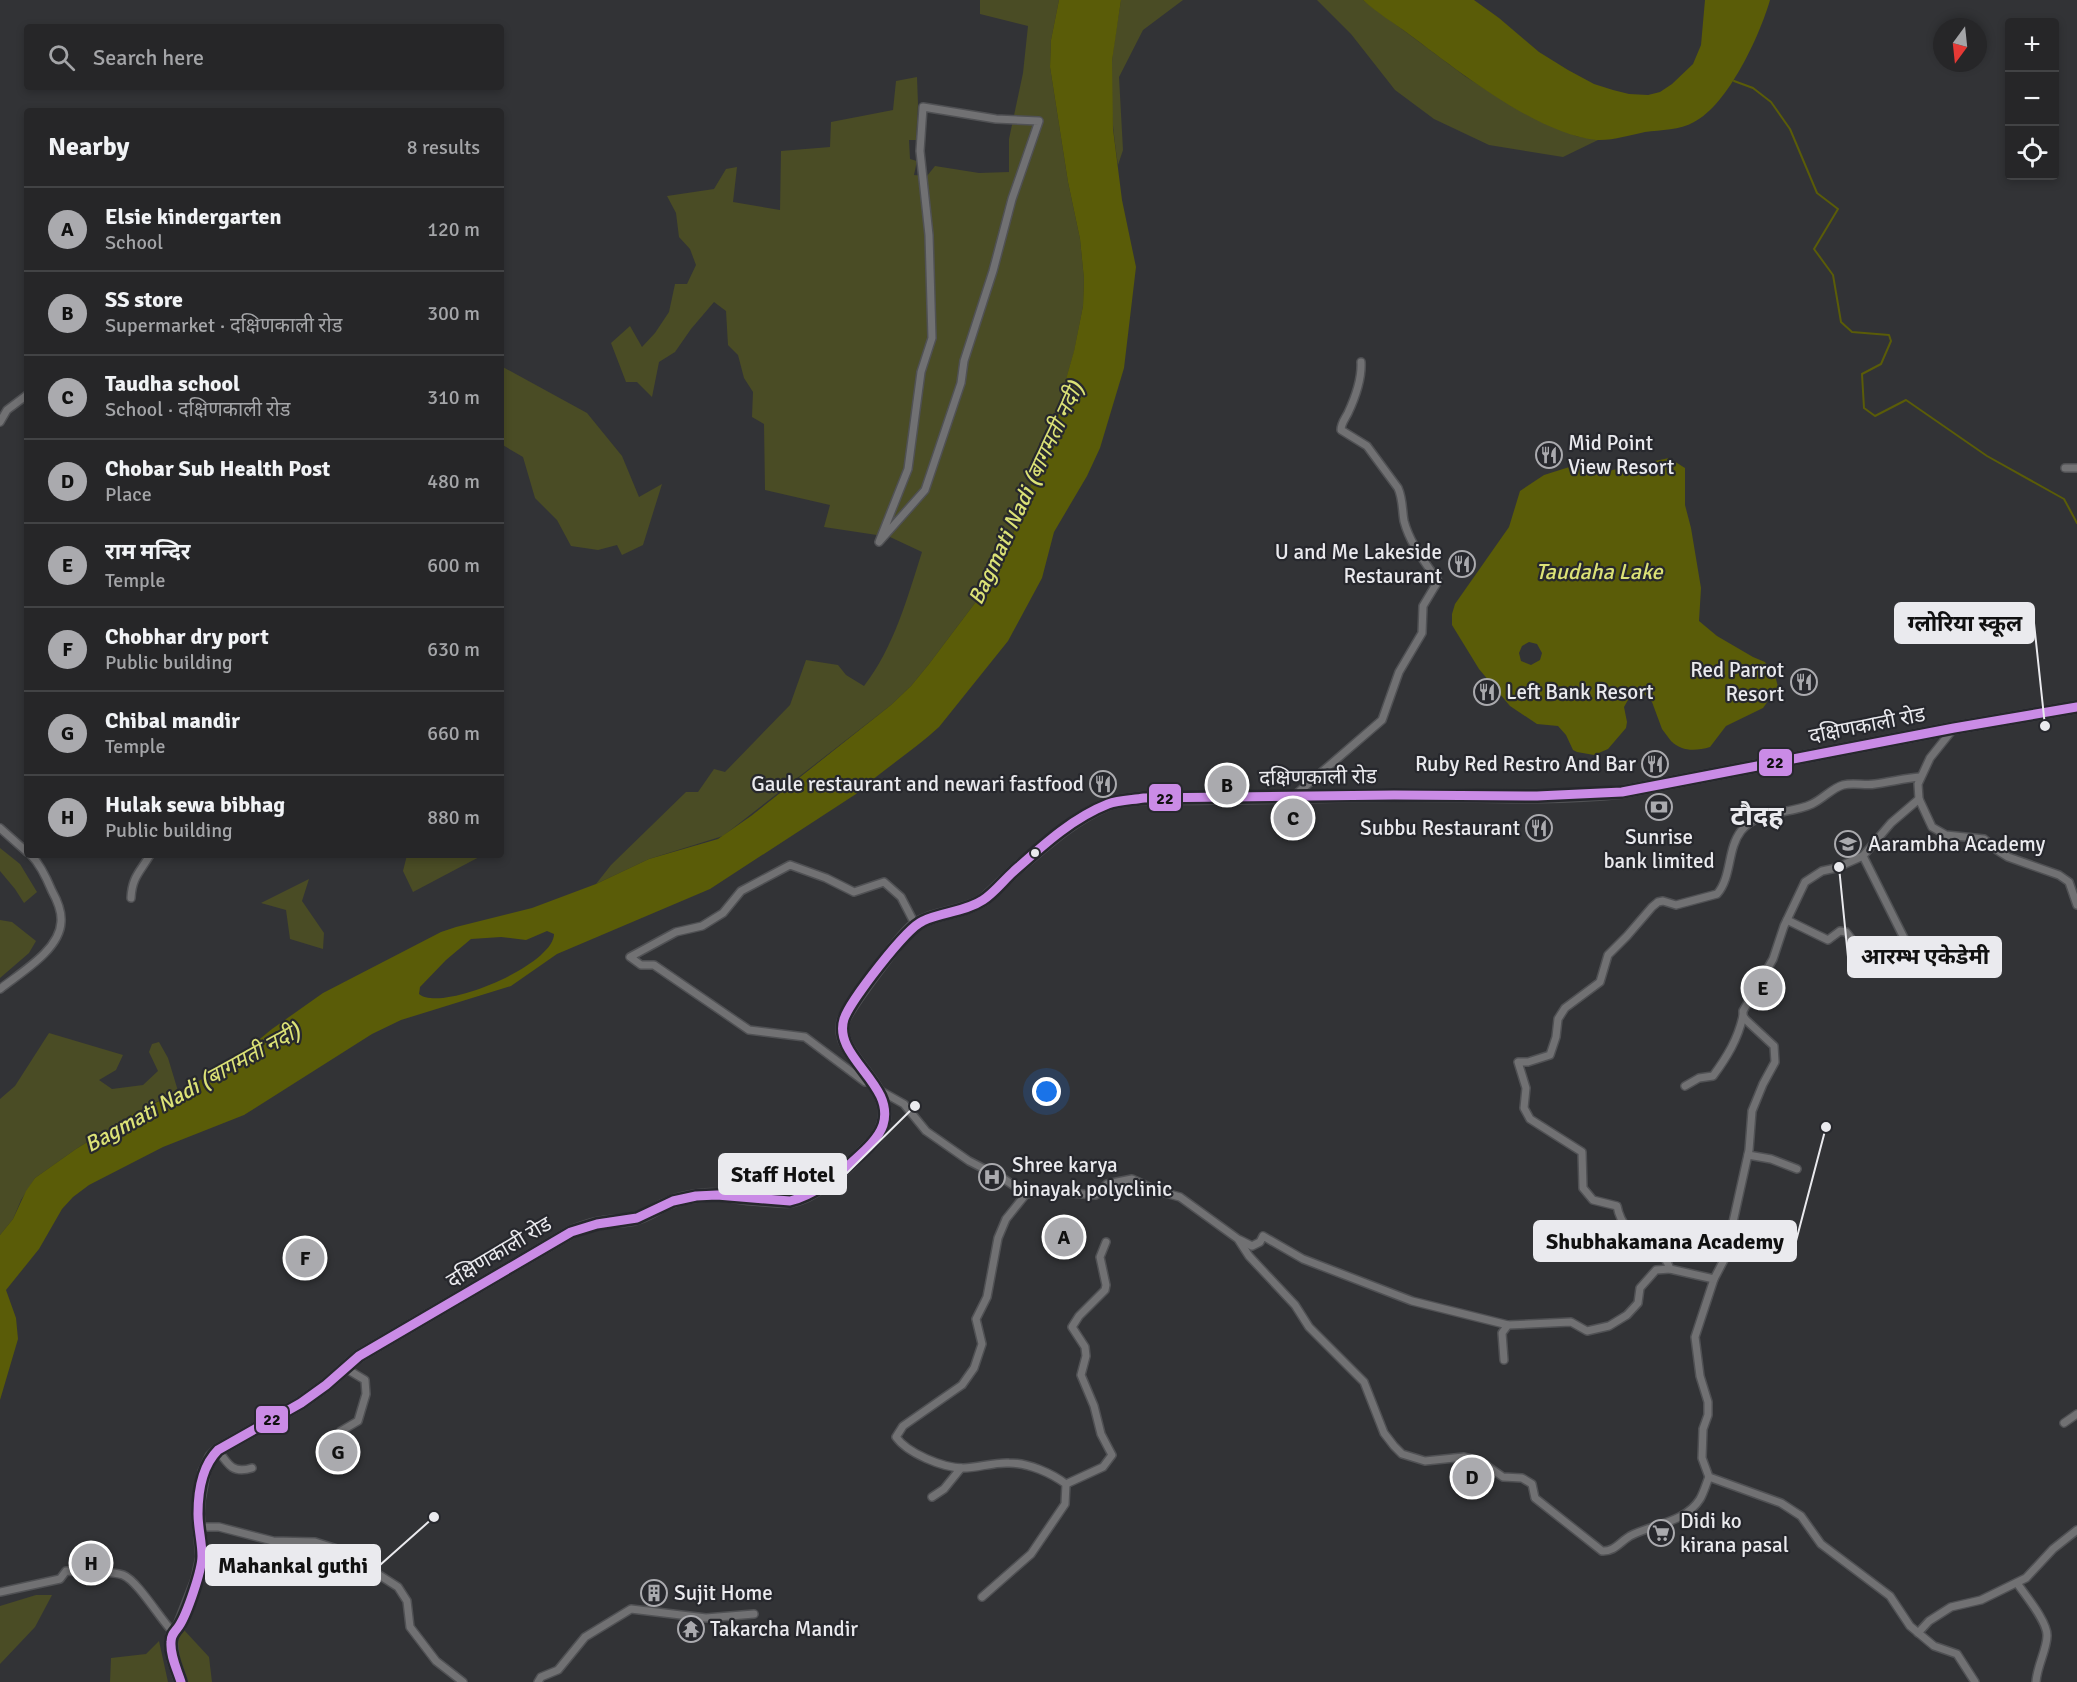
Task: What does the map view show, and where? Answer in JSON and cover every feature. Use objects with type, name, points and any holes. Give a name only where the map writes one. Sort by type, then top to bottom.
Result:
[{"type":"main road","name":"दक्षिणकाली रोड","points":[[218,1450],[301,1403],[359,1356],[571,1232],[600,1223],[638,1218],[671,1202],[708,1194],[779,1201],[803,1198],[848,1165],[873,1142],[881,1129],[884,1110],[875,1085],[849,1050],[842,1029],[843,1021],[850,1008],[886,959],[916,926],[941,914],[981,901],[1044,845],[1087,814],[1110,803],[1144,798],[1398,795],[1517,798],[1622,792],[1954,728],[2077,707]]},
{"type":"main road","points":[[181,1682],[173,1659],[171,1642],[173,1632],[179,1626],[197,1580],[202,1557],[198,1514],[204,1472],[211,1457],[218,1450]]},
{"type":"street","points":[[923,107],[996,119],[1039,121],[1012,200],[993,271],[964,361],[961,382],[925,490],[879,542],[909,469],[921,372],[932,338],[929,235],[920,151],[923,107]]},
{"type":"street","points":[[1293,796],[1382,720],[1399,672],[1422,633],[1424,606],[1438,581],[1413,545],[1405,522],[1398,488],[1367,446],[1341,430],[1362,373],[1361,362]]},
{"type":"street","points":[[0,422],[7,410],[24,397]]},
{"type":"street","points":[[2065,468],[2077,468]]},
{"type":"street","points":[[1954,728],[1930,758],[1920,777],[1917,789],[1919,800],[1932,827],[1941,834],[1984,839],[2008,857],[2059,875],[2068,882],[2077,905]]},
{"type":"street","points":[[1670,1269],[1667,1260],[1657,1247],[1633,1236],[1619,1216],[1617,1206],[1593,1200],[1583,1188],[1582,1152],[1530,1119],[1524,1108],[1526,1088],[1518,1062],[1528,1062],[1550,1055],[1556,1037],[1558,1019],[1565,1008],[1600,982],[1608,955],[1658,902],[1676,904],[1717,894],[1726,880],[1730,856],[1740,832],[1748,823],[1759,816],[1810,805],[1841,785],[1876,784],[1920,777]]},
{"type":"street","points":[[1685,1086],[1699,1078],[1713,1076],[1726,1057],[1737,1037],[1743,1011],[1773,959],[1804,882],[1822,871],[1836,868],[1863,856],[1891,823],[1919,800]]},
{"type":"street","points":[[0,828],[24,849]]},
{"type":"street","points":[[1863,856],[1914,958]]},
{"type":"street","points":[[0,989],[42,956],[56,940],[61,922],[54,894],[33,858]]},
{"type":"street","points":[[131,898],[132,886],[138,870],[148,858]]},
{"type":"street","points":[[916,926],[901,897],[884,882],[854,892],[826,878],[790,865],[741,891],[723,914],[702,926],[676,932],[630,957],[641,965],[654,965],[749,1030],[805,1037],[865,1082],[875,1085],[904,1104],[926,1131],[969,1161],[1004,1179],[1026,1194]]},
{"type":"street","points":[[1787,920],[1828,940],[1839,931],[1846,932],[1868,966]]},
{"type":"street","points":[[1238,1239],[1249,1256],[1295,1305],[1309,1327],[1364,1382],[1384,1433],[1402,1454],[1425,1461],[1464,1457],[1480,1461],[1503,1477],[1522,1478],[1532,1484],[1534,1498],[1602,1551],[1611,1551],[1630,1536],[1660,1526],[1685,1513],[1700,1500],[1709,1477],[1702,1458],[1703,1429],[1708,1415],[1708,1402],[1700,1376],[1695,1337],[1714,1279],[1725,1258],[1748,1155],[1752,1111],[1775,1062],[1774,1046],[1743,1016]]},
{"type":"street","points":[[1748,1155],[1771,1159],[1797,1169]]},
{"type":"street","points":[[1066,1484],[1038,1469],[1010,1463],[961,1468],[918,1455],[908,1450],[896,1437],[903,1426],[962,1384],[974,1368],[982,1344],[976,1319],[987,1297],[998,1238],[1006,1219],[1026,1194],[1045,1191],[1096,1196],[1107,1184],[1132,1179],[1158,1191],[1180,1197],[1238,1239],[1252,1246],[1260,1242],[1263,1236],[1303,1259],[1412,1301],[1508,1325],[1571,1322],[1587,1331],[1609,1326],[1627,1315],[1638,1303],[1640,1288],[1656,1270],[1670,1269],[1714,1279]]},
{"type":"street","points":[[1066,1484],[1103,1467],[1112,1455],[1101,1434],[1094,1406],[1081,1375],[1086,1356],[1085,1347],[1072,1327],[1079,1316],[1105,1290],[1100,1257],[1106,1242]]},
{"type":"street","points":[[1504,1360],[1502,1333],[1508,1325]]},
{"type":"street","points":[[336,1445],[341,1431],[358,1420],[366,1394],[366,1380],[345,1368]]},
{"type":"street","points":[[2064,1423],[2077,1414]]},
{"type":"street","points":[[218,1450],[234,1469],[241,1472],[252,1468]]},
{"type":"street","points":[[932,1497],[944,1489],[961,1468]]},
{"type":"street","points":[[1709,1477],[1781,1503],[1801,1516],[1821,1544],[1890,1596],[1910,1626],[1934,1646],[1957,1654],[1975,1682]]},
{"type":"street","points":[[982,1597],[1018,1567],[1037,1546],[1065,1504],[1066,1484]]},
{"type":"street","points":[[198,1527],[219,1527],[273,1541],[315,1542],[359,1559],[398,1587],[407,1601],[410,1627],[436,1661],[463,1682]]},
{"type":"street","points":[[1918,1633],[1929,1621],[1951,1606],[1981,1600],[2026,1578],[2053,1549],[2077,1530]]},
{"type":"street","points":[[0,1592],[60,1579],[66,1570],[122,1574],[132,1581],[173,1632]]},
{"type":"street","points":[[2017,1583],[2046,1627],[2047,1636],[2037,1669],[2036,1682]]},
{"type":"street","points":[[538,1682],[541,1677],[558,1670],[585,1637],[631,1609],[706,1618],[754,1614]]},
{"type":"green space","points":[[980,0],[1059,0],[1051,40],[1050,67],[1068,182],[1080,239],[1084,279],[1083,306],[1074,352],[1052,428],[1005,556],[981,595],[929,664],[891,705],[723,836],[649,859],[596,884],[611,865],[686,792],[698,792],[714,769],[725,772],[790,705],[806,660],[838,665],[846,675],[864,686],[892,639],[922,552],[890,537],[824,527],[830,505],[765,490],[764,424],[752,417],[753,392],[744,378],[738,355],[728,345],[726,311],[714,302],[675,352],[659,362],[652,397],[637,382],[626,382],[611,343],[630,326],[642,347],[669,312],[675,284],[687,284],[696,265],[690,249],[679,237],[676,213],[667,196],[714,189],[726,169],[737,167],[733,202],[780,210],[781,151],[830,147],[831,122],[893,110],[896,81],[917,77],[916,140],[909,140],[910,159],[917,161],[914,175],[927,176],[935,166],[979,173],[1009,172],[1009,139],[1023,73],[1028,26],[980,14]]},
{"type":"green space","points":[[1121,0],[1183,0],[1143,30],[1119,77],[1123,150],[1118,165],[1112,113],[1111,74]]},
{"type":"green space","points":[[1317,0],[1363,0],[1466,77],[1513,106],[1576,136],[1598,140],[1563,157],[1489,145],[1434,119],[1395,90],[1351,34]]},
{"type":"green space","points":[[504,368],[587,413],[622,456],[639,497],[662,484],[643,545],[622,555],[617,545],[598,550],[571,546],[557,520],[535,498],[523,457],[504,446]]},
{"type":"green space","points":[[0,848],[20,864],[37,892],[24,903],[0,871]]},
{"type":"green space","points":[[406,858],[477,858],[413,892],[403,871]]},
{"type":"green space","points":[[309,879],[302,901],[324,933],[323,949],[290,939],[286,910],[261,903]]},
{"type":"green space","points":[[0,920],[12,922],[36,941],[29,953],[0,978]]},
{"type":"green space","points":[[49,1033],[123,1055],[116,1070],[99,1080],[112,1089],[143,1085],[158,1071],[149,1052],[152,1044],[159,1042],[168,1058],[178,1091],[134,1113],[35,1178],[21,1200],[13,1219],[0,1235],[0,1099],[15,1086]]},
{"type":"green space","points":[[36,1595],[52,1595],[35,1627],[0,1664],[0,1606]]},
{"type":"green space","points":[[176,1628],[184,1630],[209,1657],[212,1682],[180,1682],[173,1662]]},
{"type":"green space","points":[[159,1641],[168,1682],[110,1682],[111,1658],[146,1654]]},
{"type":"water","name":"Bagmati Nadi (बागमती नदी)","points":[[1059,0],[1121,0],[1112,61],[1113,129],[1122,200],[1136,267],[1124,368],[1100,448],[1087,476],[1054,532],[1042,578],[1008,641],[939,727],[929,736],[856,794],[710,889],[557,954],[511,986],[401,1020],[372,1034],[244,1115],[163,1147],[89,1185],[73,1197],[62,1209],[39,1249],[6,1290],[16,1318],[18,1339],[0,1400],[0,1235],[13,1219],[35,1178],[134,1113],[191,1086],[244,1052],[323,993],[441,932],[532,908],[596,884],[649,859],[718,839],[751,816],[891,705],[929,664],[981,595],[1005,556],[1052,428],[1074,351],[1083,306],[1084,279],[1080,239],[1068,182],[1050,67],[1051,40]],"holes":[[[547,931],[554,934],[549,946],[536,959],[495,983],[449,997],[431,998],[419,994],[420,987],[446,960],[471,939],[501,937],[526,940]]]},
{"type":"water","points":[[1363,0],[1474,0],[1539,52],[1568,70],[1594,84],[1613,90],[1648,95],[1660,92],[1672,84],[1693,64],[1701,45],[1705,0],[1770,0],[1751,50],[1741,68],[1719,101],[1707,113],[1683,127],[1615,139],[1596,140],[1549,126],[1498,98]]},
{"type":"water","name":"Taudaha Lake","points":[[1669,458],[1685,468],[1685,505],[1701,588],[1699,621],[1717,636],[1765,662],[1776,679],[1778,687],[1763,708],[1726,726],[1710,747],[1689,750],[1675,745],[1662,729],[1652,702],[1644,694],[1632,693],[1624,707],[1626,728],[1608,749],[1594,755],[1577,752],[1573,750],[1566,735],[1558,726],[1537,724],[1510,706],[1479,669],[1452,625],[1455,604],[1509,527],[1520,491],[1544,475],[1582,463],[1594,474]],"holes":[[[1529,642],[1537,644],[1542,653],[1540,660],[1531,665],[1521,661],[1519,653],[1522,646]]]},
{"type":"waterway","points":[[1734,81],[1753,88],[1771,102],[1790,129],[1817,193],[1838,209],[1814,249],[1833,275],[1841,322],[1852,332],[1889,335],[1891,341],[1881,364],[1862,374],[1864,408],[1875,416],[1906,400],[1987,456],[2064,499],[2077,523]]},
{"type":"transit line","name":"22","points":[[181,1682],[173,1657],[171,1639],[186,1612],[200,1571],[202,1556],[198,1514],[200,1489],[208,1464],[218,1450],[301,1403],[359,1356],[571,1232],[597,1224],[637,1218],[673,1201],[696,1196],[717,1195],[790,1201],[815,1191],[869,1146],[883,1125],[885,1110],[881,1096],[854,1058],[843,1033],[844,1019],[848,1010],[867,982],[892,950],[915,926],[930,918],[969,907],[983,900],[1046,843],[1095,810],[1112,803],[1144,798],[1537,796],[1622,792],[1954,728],[2077,707]]},
{"type":"place","name":"Mid Point View Resort","points":[[1549,455]]},
{"type":"place","name":"U and Me Lakeside Restaurant","points":[[1462,564]]},
{"type":"place","name":"Red Parrot Resort","points":[[1804,682]]},
{"type":"place","name":"Left Bank Resort","points":[[1487,692]]},
{"type":"place","name":"ग्लोरिया स्कूल","points":[[2045,726]]},
{"type":"place","name":"Ruby Red Restro And Bar","points":[[1655,764]]},
{"type":"place","name":"Gaule restaurant and newari fastfood","points":[[1103,784]]},
{"type":"place","name":"SS store","points":[[1227,785]]},
{"type":"place","name":"Sunrise bank limited","points":[[1659,807]]},
{"type":"place","name":"Taudha school","points":[[1293,818]]},
{"type":"place","name":"Subbu Restaurant","points":[[1539,828]]},
{"type":"place","name":"Aarambha Academy","points":[[1848,844]]},
{"type":"place","name":"आरम्भ एकेडेमी","points":[[1839,867]]},
{"type":"place","name":"राम मन्दिर","points":[[1763,988]]},
{"type":"place","name":"Staff Hotel","points":[[915,1106]]},
{"type":"place","name":"Shubhakamana Academy","points":[[1826,1127]]},
{"type":"place","name":"Shree karya binayak polyclinic","points":[[992,1177]]},
{"type":"place","name":"Elsie kindergarten","points":[[1064,1237]]},
{"type":"place","name":"Chobhar dry port","points":[[305,1258]]},
{"type":"place","name":"Chibal mandir","points":[[338,1452]]},
{"type":"place","name":"Chobar Sub Health Post","points":[[1472,1477]]},
{"type":"place","name":"Mahankal guthi","points":[[434,1517]]},
{"type":"place","name":"Didi ko kirana pasal","points":[[1661,1533]]},
{"type":"place","name":"Hulak sewa bibhag","points":[[91,1563]]},
{"type":"place","name":"Sujit Home","points":[[654,1593]]},
{"type":"place","name":"Takarcha Mandir","points":[[691,1629]]},
{"type":"district","name":"टौदह","points":[[1757,816]]}]
